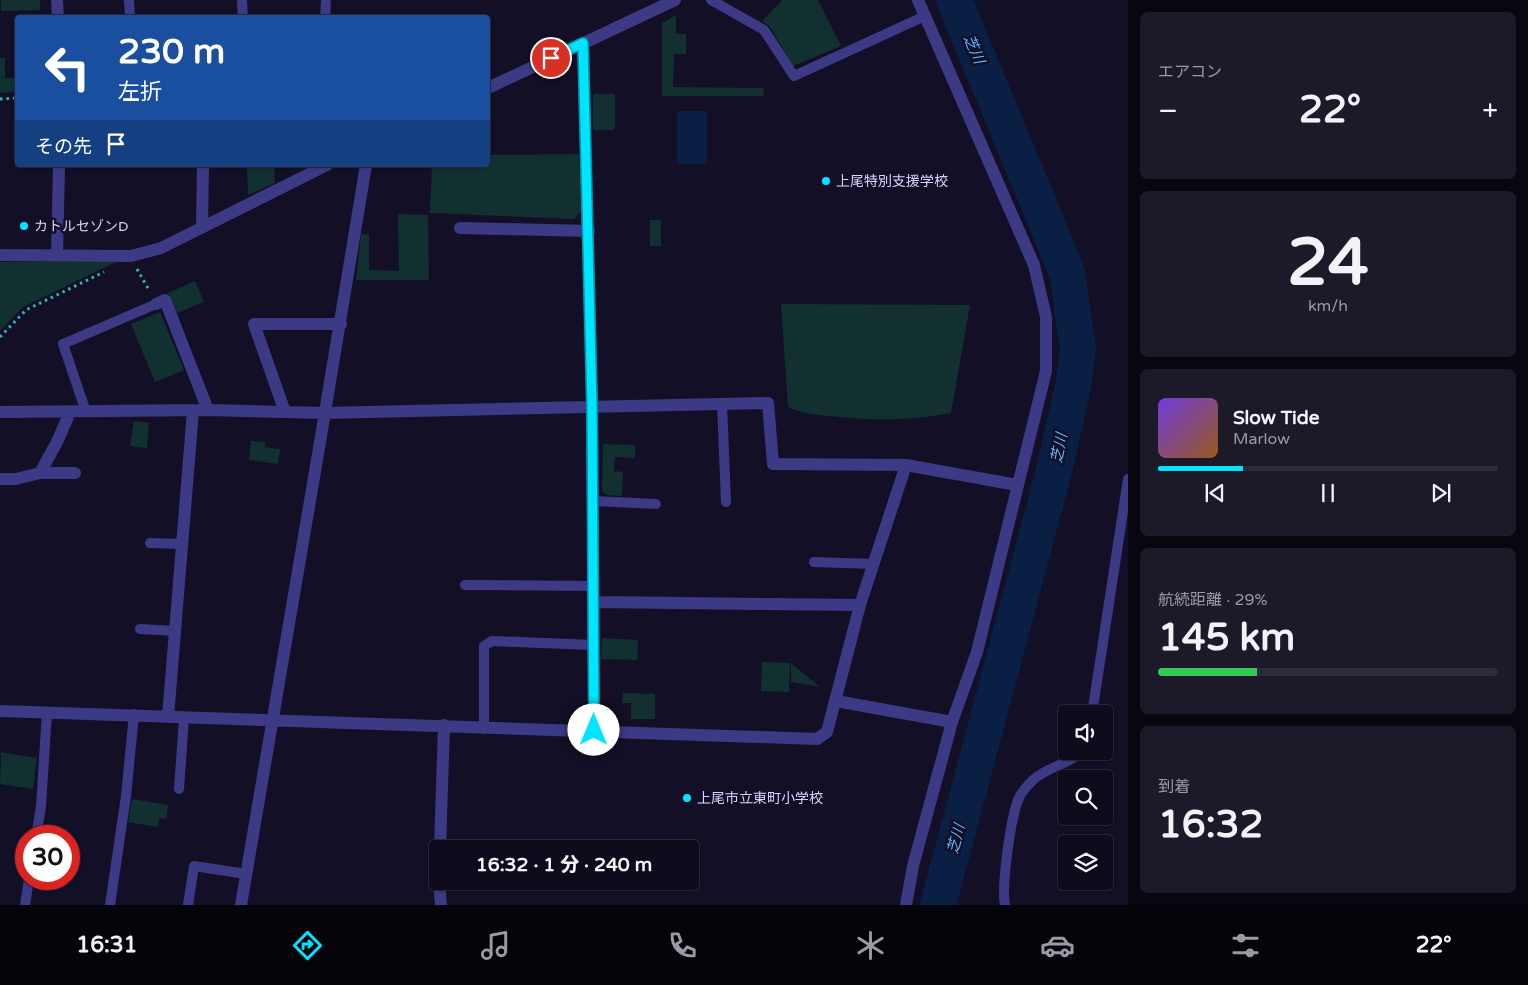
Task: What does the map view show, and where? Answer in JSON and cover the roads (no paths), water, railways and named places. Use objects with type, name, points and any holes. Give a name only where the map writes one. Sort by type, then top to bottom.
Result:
[{"type":"street","points":[[57,0],[58,15]]},
{"type":"street","points":[[490,87],[675,0]]},
{"type":"street","points":[[906,905],[913,866],[952,722],[977,652],[1046,371],[1046,317],[1034,265],[918,0]]},
{"type":"street","points":[[583,43],[592,406],[594,730]]},
{"type":"street","points":[[58,256],[59,167]]},
{"type":"street","points":[[202,226],[203,167]]},
{"type":"street","points":[[0,255],[130,256],[161,248],[323,167]]},
{"type":"street","points":[[241,905],[324,413],[341,324],[366,167]]},
{"type":"street","points":[[460,228],[589,231]]},
{"type":"street","points":[[156,304],[165,300],[208,410]]},
{"type":"street","points":[[284,412],[254,324],[341,324]]},
{"type":"street","points":[[0,412],[208,410],[324,413],[768,403],[773,464],[906,465],[1017,485]]},
{"type":"street","points":[[168,717],[193,411]]},
{"type":"street","points":[[40,473],[57,442],[70,412]]},
{"type":"street","points":[[0,711],[134,714],[184,718],[274,718],[444,725],[484,729],[594,730],[817,739],[826,732],[836,701],[860,605],[906,465]]},
{"type":"street","points":[[0,479],[16,479],[40,473],[75,473]]},
{"type":"street","points":[[594,602],[860,605]]},
{"type":"street","points":[[836,701],[952,722]]},
{"type":"street","points":[[440,840],[444,725]]},
{"type":"street","points":[[440,890],[441,905]]},
{"type":"lane","points":[[129,0],[130,15]]},
{"type":"lane","points":[[242,0],[242,15]]},
{"type":"lane","points":[[325,15],[326,0]]},
{"type":"lane","points":[[711,0],[764,30],[794,76],[925,16]]},
{"type":"lane","points":[[86,412],[63,344],[156,304]]},
{"type":"lane","points":[[722,404],[726,502]]},
{"type":"lane","points":[[1093,705],[1128,479]]},
{"type":"lane","points":[[593,501],[656,504]]},
{"type":"lane","points":[[150,542],[183,544]]},
{"type":"lane","points":[[814,562],[874,564]]},
{"type":"lane","points":[[465,585],[593,586]]},
{"type":"lane","points":[[140,629],[176,631]]},
{"type":"lane","points":[[484,729],[484,646],[492,641],[594,645]]},
{"type":"lane","points":[[38,825],[41,807],[47,712]]},
{"type":"lane","points":[[110,905],[126,796],[134,714]]},
{"type":"lane","points":[[179,789],[184,718]]},
{"type":"lane","points":[[1005,905],[1014,809],[1020,796],[1032,781],[1043,772],[1066,760]]},
{"type":"lane","points":[[188,905],[194,866],[246,874]]},
{"type":"lane","points":[[25,905],[27,890]]},
{"type":"water","points":[[677,111],[707,111],[707,164],[677,164]]},
{"type":"waterway","name":"芝川","points":[[938,905],[1054,471],[1073,386],[1078,349],[1067,272],[954,0]]},
{"type":"place","name":"上尾特別支援学校","points":[[826,181]]},
{"type":"place","name":"カトルセゾンD","points":[[24,226]]},
{"type":"place","name":"上尾市立東町小学校","points":[[687,798]]}]
